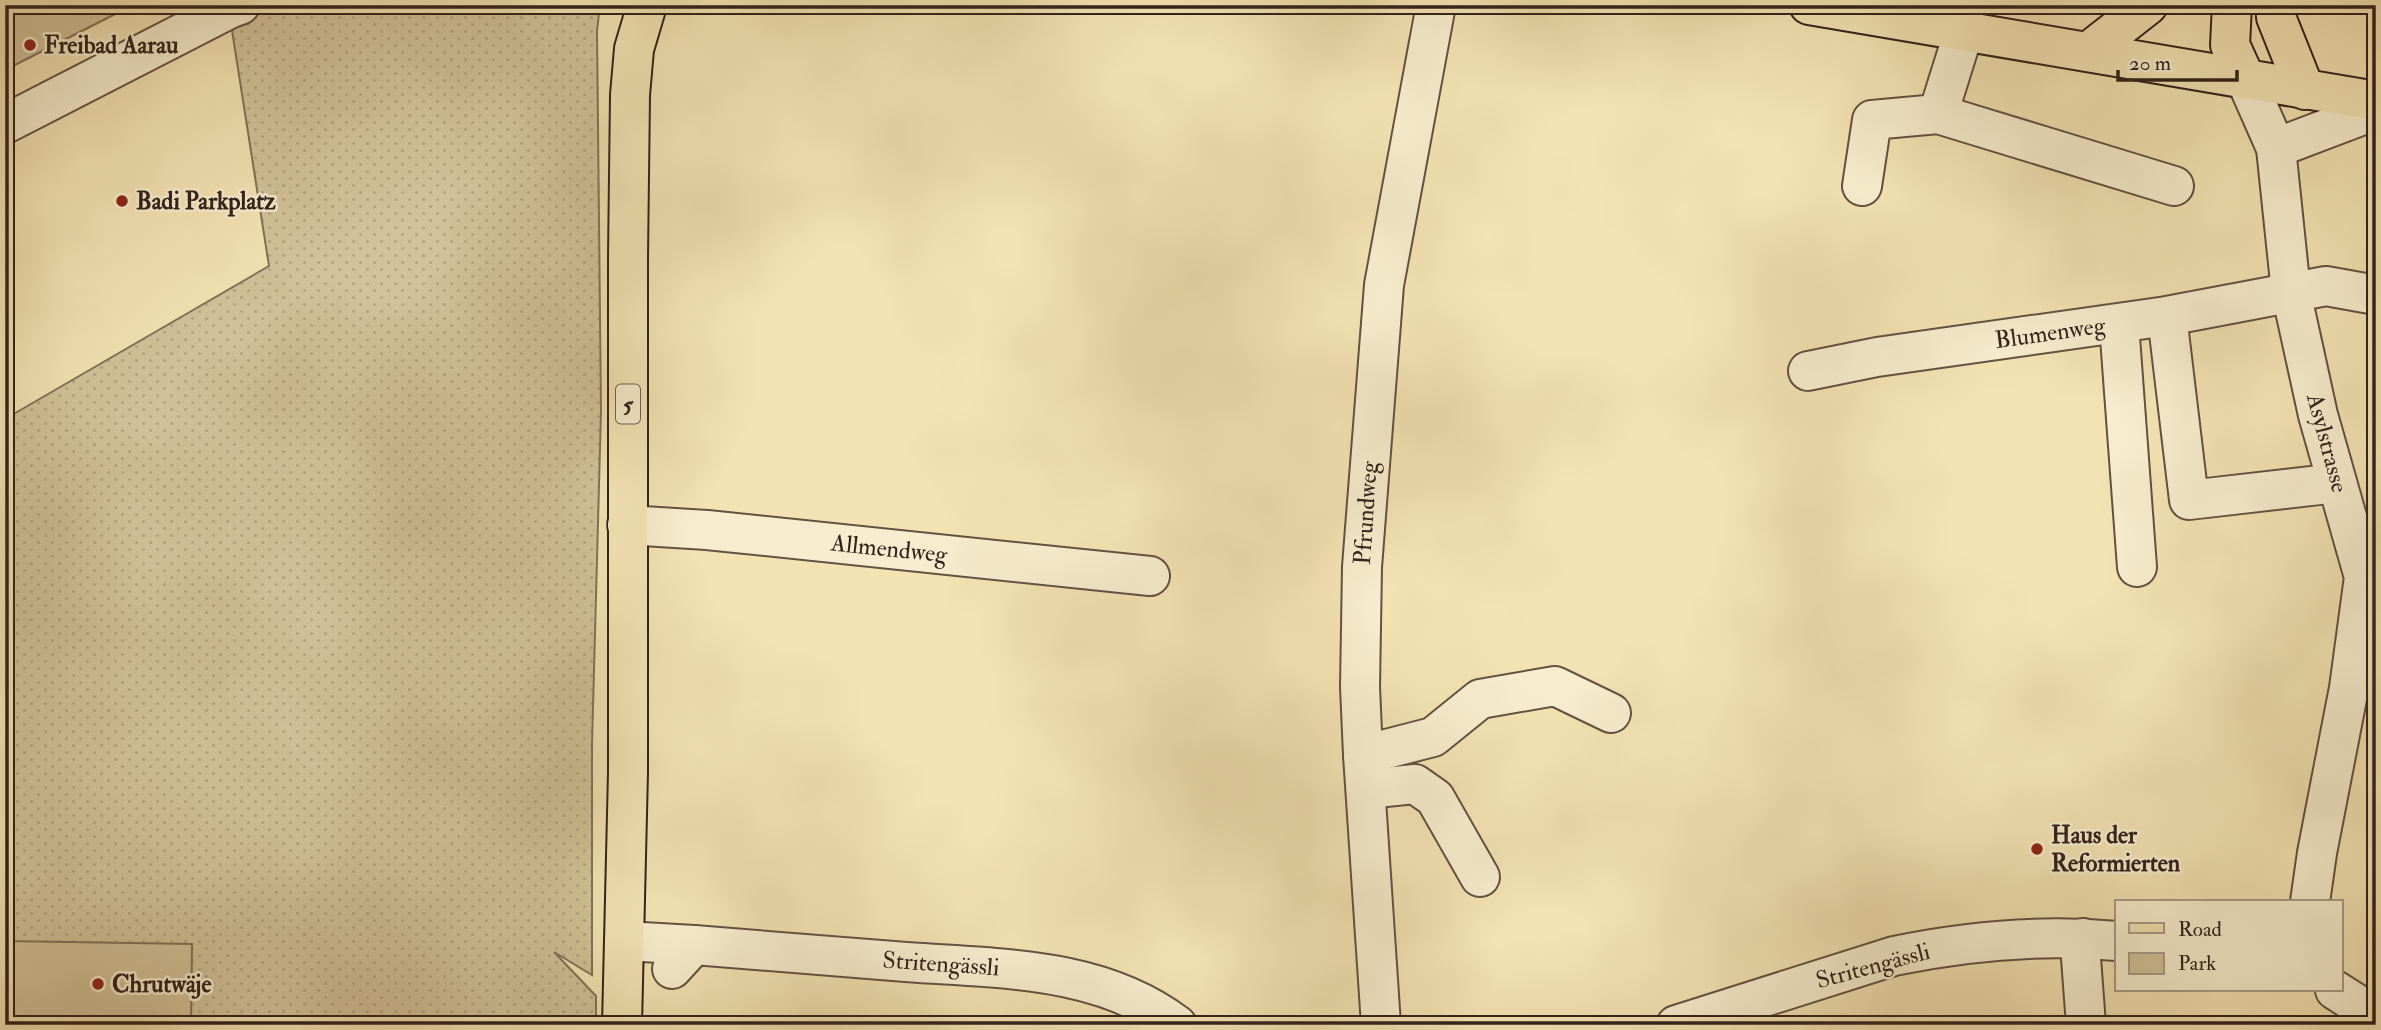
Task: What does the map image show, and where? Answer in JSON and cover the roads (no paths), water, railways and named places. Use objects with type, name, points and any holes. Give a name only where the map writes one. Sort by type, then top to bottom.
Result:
[{"type":"main road","name":"5","points":[[622,1025],[628,772],[630,94],[634,49],[647,5]]},
{"type":"main road","points":[[1809,5],[2376,101]]},
{"type":"main road","points":[[2088,52],[2148,5]]},
{"type":"main road","points":[[2232,5],[2230,45],[2246,80]]},
{"type":"main road","points":[[2275,5],[2276,17],[2305,90]]},
{"type":"street","points":[[5,124],[240,5]]},
{"type":"street","name":"Pfrundweg","points":[[1381,1025],[1360,687],[1362,567],[1384,285],[1436,5]]},
{"type":"street","points":[[1938,114],[1964,31]]},
{"type":"street","name":"Asylstrasse","points":[[2246,80],[2276,148],[2291,292],[2318,415],[2364,576],[2364,664],[2310,900]]},
{"type":"street","points":[[2276,148],[2376,110]]},
{"type":"street","points":[[1862,187],[1872,120],[1938,114],[2174,186]]},
{"type":"street","name":"Blumenweg","points":[[1808,371],[1877,357],[2119,324],[2326,286],[2376,295]]},
{"type":"street","points":[[2167,316],[2189,500],[2337,483]]},
{"type":"street","points":[[2119,324],[2137,567]]},
{"type":"street","name":"Allmendweg","points":[[627,525],[708,530],[1150,576]]},
{"type":"street","points":[[1365,772],[1433,737],[1480,699],[1555,686],[1611,713]]},
{"type":"street","points":[[1365,772],[1415,785],[1436,798],[1480,877]]},
{"type":"street","name":"Stritengässli","points":[[1676,1025],[1894,956],[1928,949],[2034,937],[2100,939]]},
{"type":"street","points":[[2086,1025],[2081,958],[2100,939]]},
{"type":"street","name":"Stritengässli","points":[[625,942],[683,957],[1047,972],[1108,988],[1165,1016],[1177,1025]]},
{"type":"street","points":[[2321,992],[2335,1025]]},
{"type":"street","points":[[2338,992],[2376,1016]]},
{"type":"place","name":"Freibad Aarau","points":[[30,45]]},
{"type":"place","name":"Badi Parkplatz","points":[[122,201]]},
{"type":"place","name":"Haus der Reformierten","points":[[2037,849]]},
{"type":"place","name":"Chrutwäje","points":[[98,984]]}]
